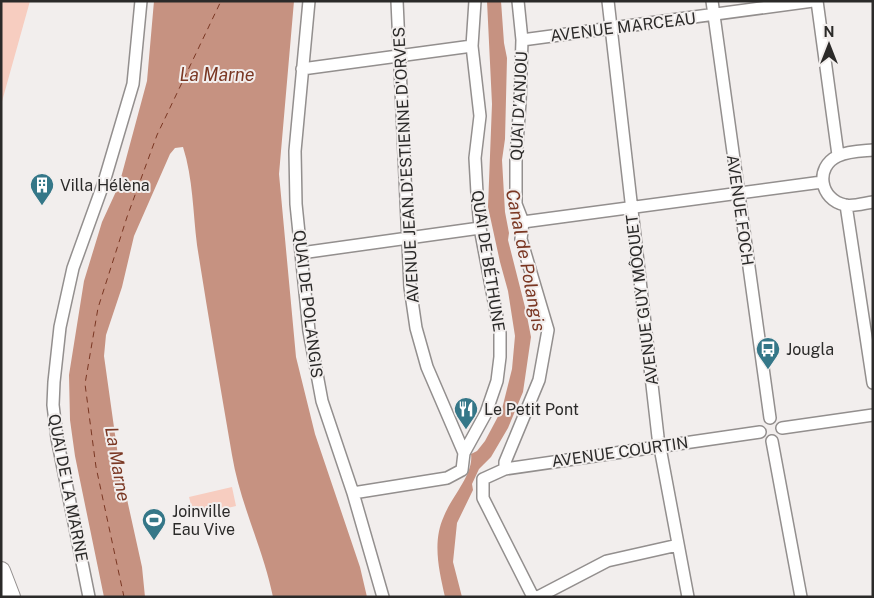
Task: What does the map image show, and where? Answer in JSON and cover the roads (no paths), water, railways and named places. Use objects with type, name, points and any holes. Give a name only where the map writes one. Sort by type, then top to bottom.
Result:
[{"type":"main road","points":[[1,571],[7,594]]},
{"type":"street","name":"QUAI DE LA MARNE","points":[[89,597],[57,438],[53,405],[54,382],[60,327],[73,268],[104,182],[133,84],[140,1]]},
{"type":"street","name":"QUAI DE POLANGIS","points":[[309,1],[295,150],[296,204],[314,364],[322,401],[353,493],[383,597]]},
{"type":"street","name":"AVENUE JEAN D'ESTIENNE D'ORVES","points":[[397,1],[410,287],[416,328],[427,367],[464,453],[462,470]]},
{"type":"street","name":"QUAI DE BÉTHUNE","points":[[464,453],[486,413],[497,381],[500,357],[497,313],[480,228],[475,158],[480,116],[472,46],[475,1]]},
{"type":"street","name":"QUAI D'ANJOU","points":[[505,469],[505,462],[539,380],[548,330],[521,239],[523,222],[516,204],[516,157],[522,40],[518,1]]},
{"type":"street","name":"AVENUE GUY MÔQUET","points":[[608,1],[659,445],[688,597]]},
{"type":"street","name":"AVENUE FOCH","points":[[712,1],[770,418]]},
{"type":"street","points":[[815,1],[838,155]]},
{"type":"street","name":"AVENUE MARCEAU","points":[[522,40],[815,1]]},
{"type":"street","points":[[302,69],[472,46]]},
{"type":"street","points":[[873,150],[838,155],[824,169],[822,182],[826,192],[846,205],[873,202]]},
{"type":"street","points":[[523,222],[822,182]]},
{"type":"street","points":[[846,205],[873,383]]},
{"type":"street","points":[[301,253],[480,228]]},
{"type":"street","points":[[782,428],[873,415]]},
{"type":"street","points":[[770,418],[779,422],[782,428],[781,434],[772,441],[762,437],[760,432],[763,421],[770,418]]},
{"type":"street","name":"AVENUE COURTIN","points":[[483,479],[505,469],[659,445],[760,432]]},
{"type":"street","points":[[772,441],[801,597]]},
{"type":"street","points":[[353,493],[447,478],[462,470],[483,479],[483,498],[533,597]]},
{"type":"street","points":[[538,597],[607,561],[678,545]]},
{"type":"water","name":"La Marne","points":[[154,1],[294,1],[279,174],[296,357],[315,434],[360,567],[367,597],[273,597],[264,561],[240,491],[232,455],[197,245],[189,171],[183,147],[175,148],[170,154],[134,236],[122,287],[106,335],[104,356],[119,463],[142,567],[145,597],[104,597],[75,456],[70,420],[69,375],[84,281],[102,222],[119,185],[147,81]]},
{"type":"water","points":[[487,1],[501,1],[507,58],[505,139],[502,160],[505,212],[509,233],[508,240],[531,337],[523,392],[508,428],[491,457],[479,469],[472,484],[473,490],[457,523],[453,562],[462,597],[445,597],[437,546],[440,526],[466,477],[471,462],[471,454],[477,451],[485,441],[502,409],[512,369],[515,336],[508,291],[488,207],[492,104]]},
{"type":"place","name":"Villa Hélèna","points":[[42,206]]},
{"type":"place","name":"Jougla","points":[[768,370]]},
{"type":"place","name":"Le Petit Pont","points":[[466,430]]},
{"type":"place","name":"Joinville Eau Vive","points":[[154,541]]},
{"type":"water label","name":"Canal de Polangis","points":[[526,260]]}]
